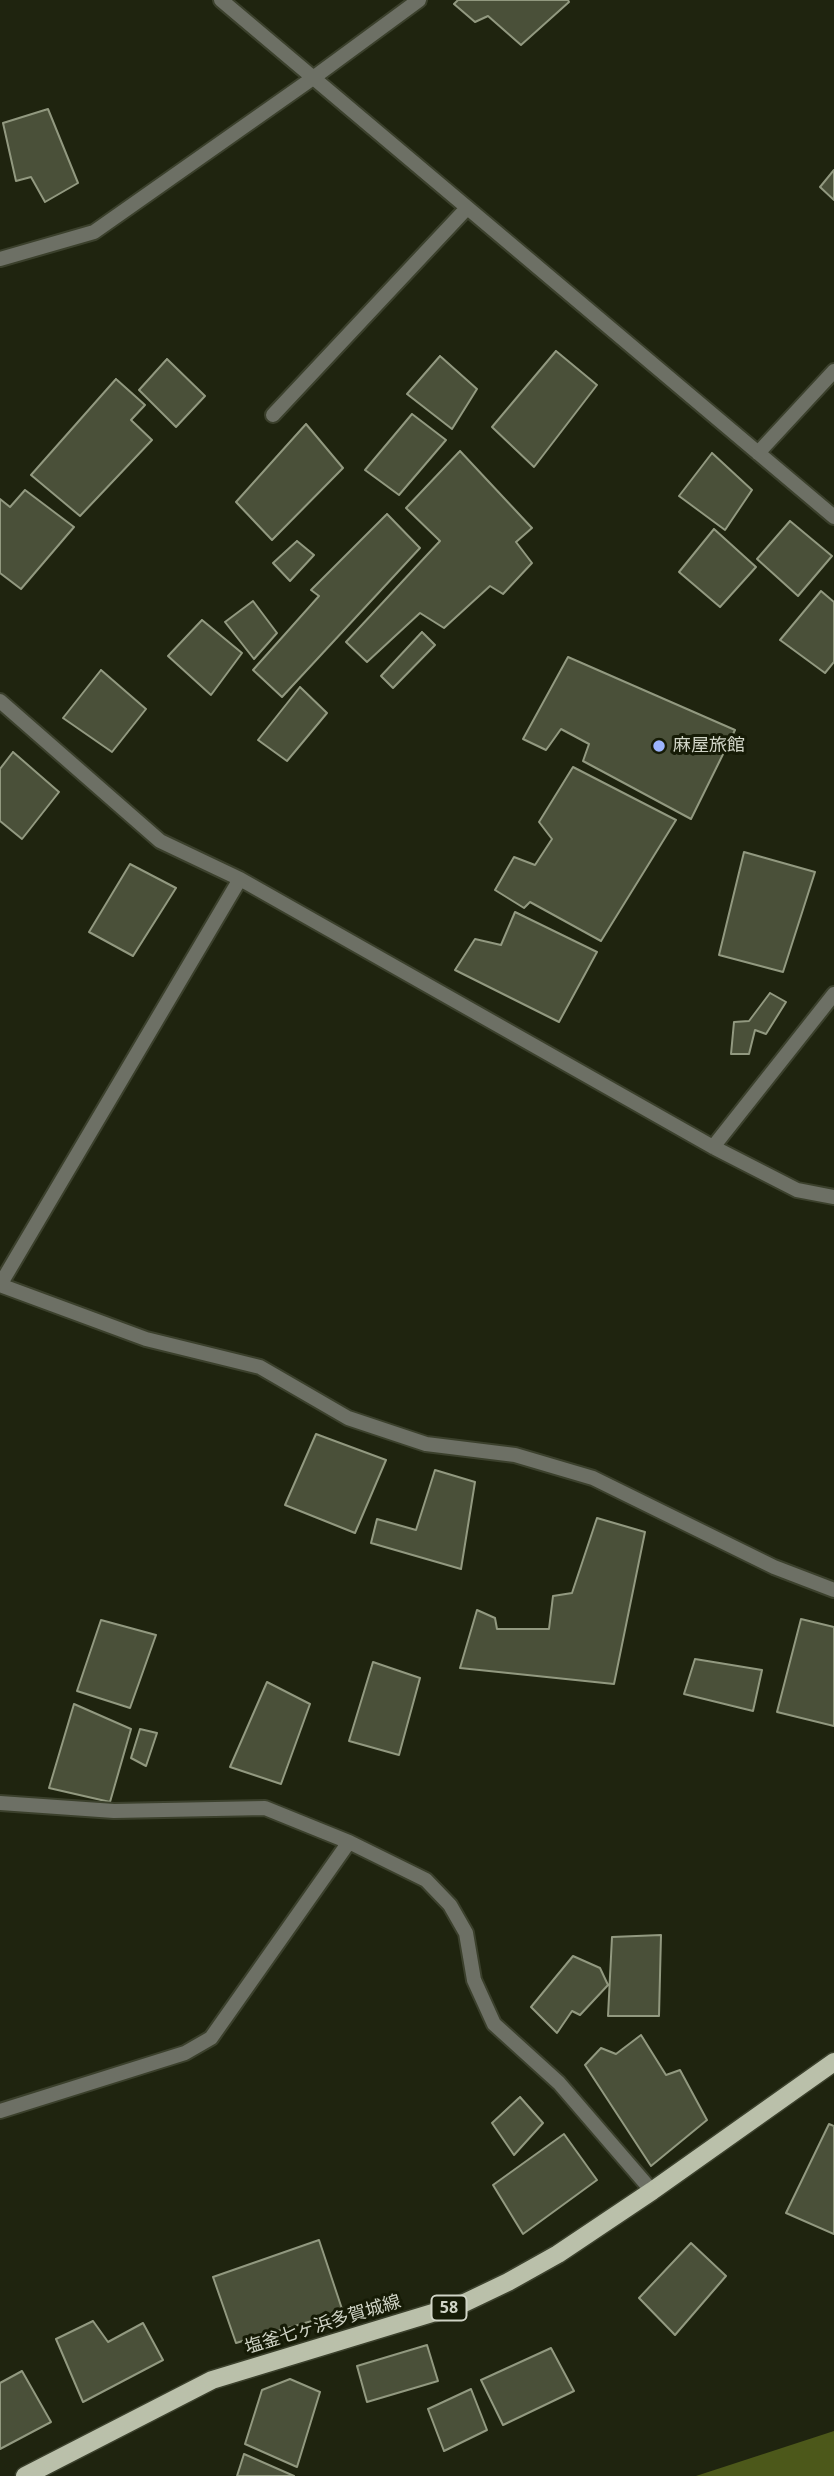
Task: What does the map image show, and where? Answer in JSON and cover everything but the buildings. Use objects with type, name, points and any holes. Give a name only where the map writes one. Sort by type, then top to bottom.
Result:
[{"type":"main road","name":"塩釜七ヶ浜多賀城線","points":[[25,2476],[212,2380],[462,2304],[508,2282],[558,2254],[652,2191],[834,2062]]},
{"type":"street","points":[[221,0],[834,517]]},
{"type":"street","points":[[0,259],[94,232],[419,0]]},
{"type":"street","points":[[273,415],[467,208]]},
{"type":"street","points":[[758,453],[834,371]]},
{"type":"street","points":[[0,701],[160,841],[240,879],[713,1147],[797,1190],[834,1197]]},
{"type":"street","points":[[240,879],[0,1285],[146,1339],[260,1367],[348,1418],[426,1444],[515,1455],[593,1478],[774,1567],[834,1590]]},
{"type":"street","points":[[713,1147],[834,994]]},
{"type":"street","points":[[0,1803],[114,1811],[265,1808],[349,1842],[426,1880],[450,1905],[466,1933],[474,1980],[494,2024],[559,2083],[652,2191]]},
{"type":"street","points":[[0,2110],[185,2053],[211,2038],[349,1842]]},
{"type":"green space","points":[[834,2431],[834,2476],[696,2476]]},
{"type":"place","name":"麻屋旅館","points":[[659,746]]}]
